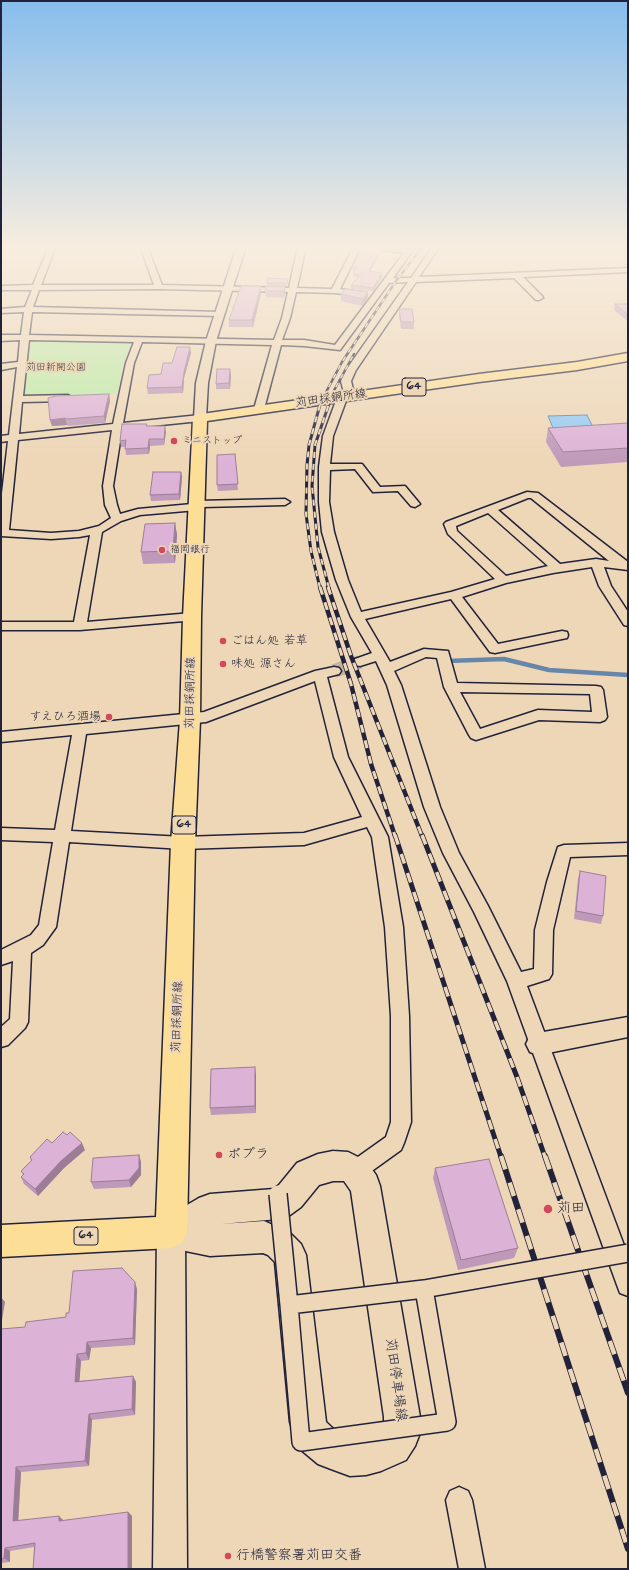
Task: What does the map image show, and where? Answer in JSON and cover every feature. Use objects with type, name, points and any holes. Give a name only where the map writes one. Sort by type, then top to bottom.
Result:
[{"type":"main road","name":"苅田採銅所線","points":[[170,1232],[183,843],[190,720],[192,617],[200,418],[479,378],[577,366],[628,357]]},
{"type":"main road","points":[[170,1232],[210,1209],[279,1204],[290,1196],[308,1174],[318,1169],[333,1166],[348,1167],[355,1171]]},
{"type":"main road","name":"苅田停車場線","points":[[170,1232],[210,1240],[264,1237],[279,1244],[290,1254],[308,1422],[314,1436],[320,1443],[331,1451],[350,1458],[366,1457],[382,1453],[393,1447],[402,1433],[402,1417],[365,1186],[355,1171]]},
{"type":"main road","name":"64","points":[[1,1241],[170,1232]]},
{"type":"street","points":[[27,319],[2,533],[60,536],[96,530],[109,525],[117,519],[149,510],[285,502]]},
{"type":"street","points":[[1,439],[200,418],[202,383],[211,341],[218,319]]},
{"type":"street","points":[[259,410],[286,319]]},
{"type":"street","points":[[1,338],[25,337],[304,343],[337,348],[359,319]]},
{"type":"street","points":[[387,319],[351,370],[346,381],[348,389],[347,397],[328,436],[324,467],[324,502],[328,532],[342,580],[357,617],[383,662],[394,685],[432,807],[451,853],[482,911],[516,981],[628,1285]]},
{"type":"street","points":[[117,519],[111,505],[108,486],[118,427],[119,396],[139,340]]},
{"type":"street","points":[[1,367],[22,364]]},
{"type":"street","points":[[18,399],[78,397]]},
{"type":"street","points":[[324,467],[358,466],[377,490],[401,488],[415,504]]},
{"type":"street","points":[[503,580],[452,532],[450,524],[527,495],[534,495],[625,566]]},
{"type":"street","points":[[490,509],[557,568]]},
{"type":"street","points":[[80,626],[96,530]]},
{"type":"street","points":[[357,617],[454,595],[503,580],[557,568],[596,563],[625,566]]},
{"type":"street","points":[[596,563],[605,586],[628,622]]},
{"type":"street","points":[[454,595],[495,649],[562,635]]},
{"type":"street","points":[[1,626],[80,626],[192,617]]},
{"type":"street","points":[[360,662],[383,662],[424,653],[443,654],[451,687],[476,735],[538,715],[600,717],[596,690],[451,687]]},
{"type":"street","points":[[1,737],[190,720],[206,717],[327,672],[341,757],[380,837],[394,926],[400,1016],[401,1122],[394,1143],[355,1171]]},
{"type":"street","points":[[1,958],[22,950],[37,940],[47,927],[80,730]]},
{"type":"street","points":[[1,834],[183,843],[304,839],[371,820]]},
{"type":"street","points":[[516,981],[543,974],[544,930],[564,851],[628,849]]},
{"type":"street","points":[[1,1040],[19,1022],[22,950]]},
{"type":"street","points":[[538,1044],[628,1027]]},
{"type":"street","points":[[278,1194],[301,1442],[447,1422],[424,1289]]},
{"type":"street","points":[[170,1232],[170,1569]]},
{"type":"street","points":[[289,1305],[424,1289],[628,1252]]},
{"type":"street","points":[[459,1500],[472,1569]]},
{"type":"green space","name":"苅田新開公園","points":[[32,339],[132,342],[124,363],[117,394],[22,397]]},
{"type":"water","points":[[587,415],[593,427],[553,428],[548,416]]},
{"type":"building","points":[[229,319],[252,319],[252,320]]},
{"type":"building","points":[[401,319],[414,319],[414,322],[401,322]]},
{"type":"building","points":[[177,347],[190,347],[182,387],[147,388],[149,375],[161,374],[163,363],[172,363]]},
{"type":"building","points":[[217,369],[230,369],[229,383],[216,384]]},
{"type":"building","points":[[109,394],[104,416],[50,420],[48,398],[56,396]]},
{"type":"building","points":[[628,423],[628,448],[563,452],[548,428]]},
{"type":"building","points":[[122,424],[165,426],[164,439],[149,439],[148,448],[125,449],[126,440],[120,441]]},
{"type":"building","points":[[235,454],[238,484],[217,485],[217,455]]},
{"type":"building","points":[[153,472],[181,472],[179,494],[150,495]]},
{"type":"building","points":[[175,523],[173,551],[141,552],[145,524]]},
{"type":"building","points":[[580,871],[606,876],[603,916],[576,911]]},
{"type":"building","points":[[255,1067],[255,1106],[210,1108],[211,1069]]},
{"type":"building","points":[[63,1132],[67,1135],[70,1132],[82,1143],[61,1161],[35,1189],[21,1177],[24,1174],[21,1171],[32,1160],[30,1157],[47,1139],[52,1143]]},
{"type":"building","points":[[139,1155],[139,1168],[129,1180],[91,1182],[93,1158]]},
{"type":"building","points":[[489,1159],[518,1248],[461,1260],[435,1168]]},
{"type":"building","points":[[122,1268],[135,1282],[133,1338],[87,1342],[86,1353],[77,1354],[75,1382],[133,1376],[132,1409],[89,1414],[85,1461],[16,1467],[13,1521],[59,1516],[59,1521],[128,1512],[128,1569],[33,1569],[35,1543],[5,1548],[4,1558],[1,1559],[1,1329],[25,1327],[26,1322],[66,1317],[66,1313],[69,1313],[73,1271]]},
{"type":"waterway","points":[[447,661],[504,659],[549,670],[628,675]]},
{"type":"tunnel","points":[[334,671],[360,662]]},
{"type":"railway","points":[[324,396],[342,362],[370,319]]},
{"type":"railway","points":[[331,396],[354,354]]},
{"type":"railway","points":[[320,588],[311,551],[306,514],[307,465],[309,445],[324,395]]},
{"type":"railway","points":[[329,588],[318,547],[312,486],[315,445],[332,395]]},
{"type":"railway","points":[[320,587],[351,684],[371,764],[395,836]]},
{"type":"railway","points":[[328,587],[351,656],[422,836]]},
{"type":"railway","points":[[395,835],[501,1157]]},
{"type":"railway","points":[[422,835],[517,1077],[545,1157]]},
{"type":"railway","points":[[501,1156],[628,1549]]},
{"type":"railway","points":[[545,1156],[628,1393]]},
{"type":"place","name":"ミニストップ","points":[[174,441]]},
{"type":"place","name":"福岡銀行","points":[[162,550]]},
{"type":"place","name":"ごはん処 若草","points":[[223,641]]},
{"type":"place","name":"味処 源さん","points":[[223,664]]},
{"type":"place","name":"すえひろ酒場","points":[[109,717]]},
{"type":"place","name":"ポプラ","points":[[219,1155]]},
{"type":"place","name":"苅田","points":[[548,1209]]},
{"type":"place","name":"行橋警察署苅田交番","points":[[228,1556]]}]
